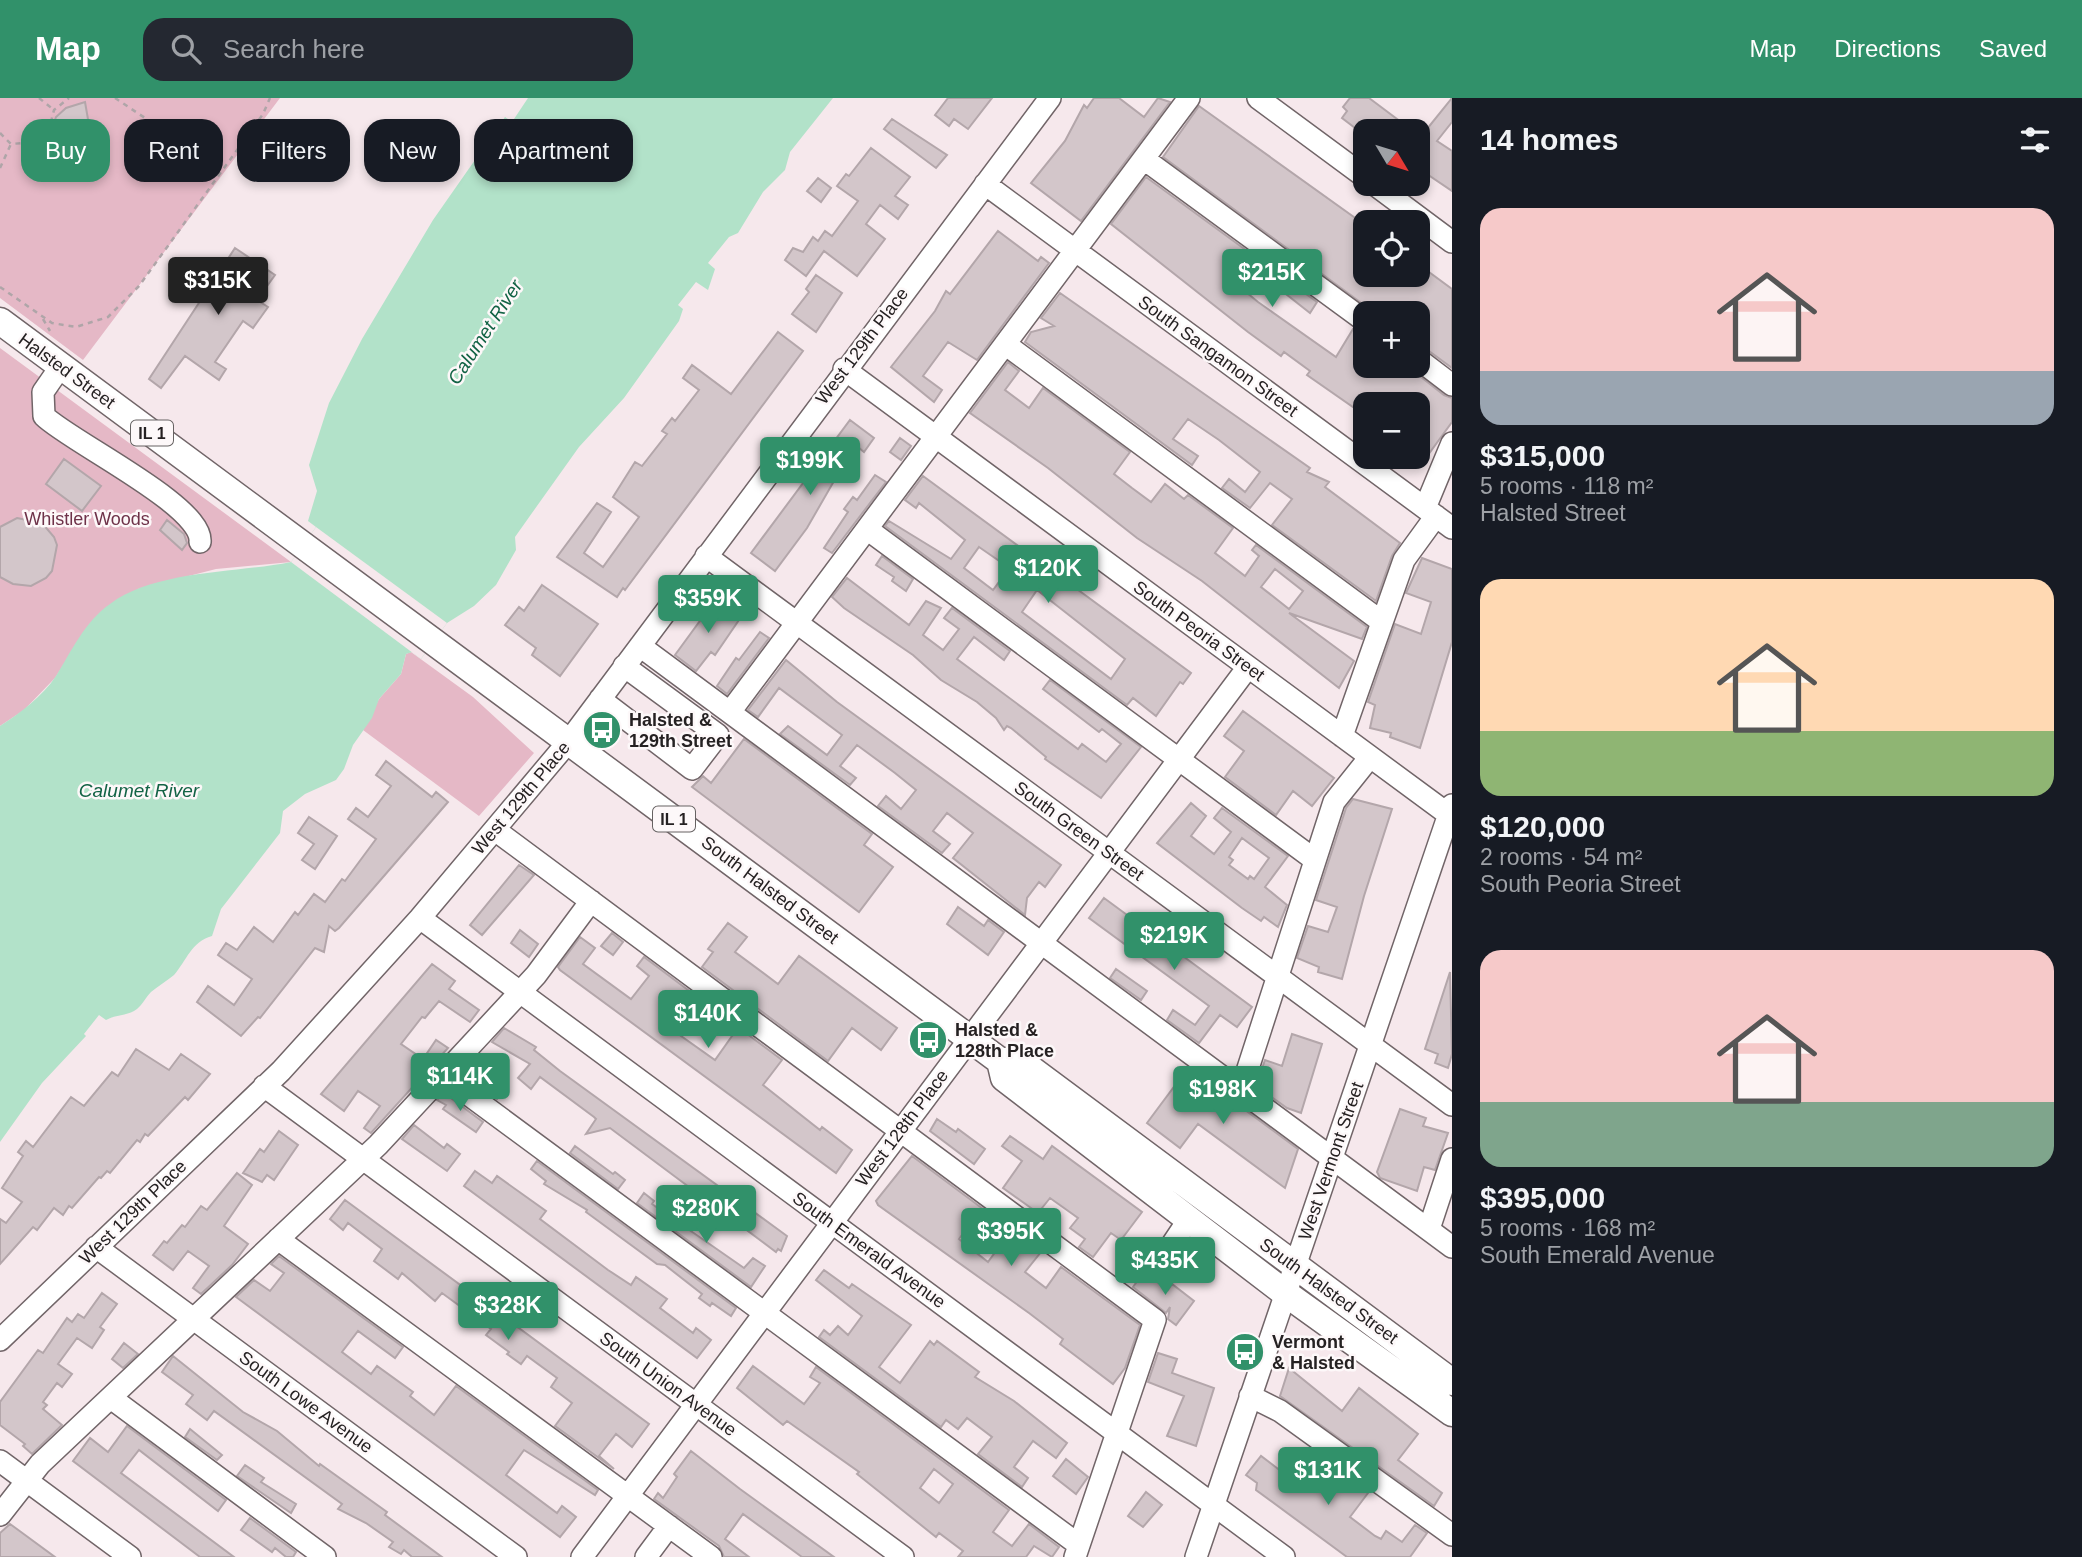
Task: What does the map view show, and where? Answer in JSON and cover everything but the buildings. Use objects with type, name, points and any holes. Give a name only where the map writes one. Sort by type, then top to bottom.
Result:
[{"type":"main road","name":"Halsted Street","points":[[0,321],[304,544]]},
{"type":"main road","name":"South Halsted Street","points":[[304,544],[1000,1061],[1020,1061],[1452,1382]]},
{"type":"main road","name":"South Halsted Street","points":[[1000,1061],[1004,1078],[1285,1293],[1452,1413]]},
{"type":"street","name":"West 129th Place","points":[[0,1340],[264,1086],[420,918],[495,830],[569,741],[844,369],[1050,98]]},
{"type":"street","points":[[730,712],[1189,98]]},
{"type":"street","points":[[1258,98],[1353,168]]},
{"type":"street","points":[[1144,159],[1353,312]]},
{"type":"street","name":"South Sangamon Street","points":[[985,184],[1437,517]]},
{"type":"street","points":[[1390,196],[1452,242]]},
{"type":"street","points":[[1005,344],[1382,622]]},
{"type":"street","points":[[61,366],[43,393],[44,416],[125,469],[185,515],[198,530],[200,542]]},
{"type":"street","points":[[1430,368],[1452,384]]},
{"type":"street","name":"South Peoria Street","points":[[844,369],[1370,757],[1451,813]]},
{"type":"street","points":[[1342,736],[1404,560],[1437,517],[1452,443]]},
{"type":"street","points":[[867,529],[1315,860]]},
{"type":"street","name":"South Green Street","points":[[706,556],[1452,1105]]},
{"type":"street","points":[[640,646],[1452,1247]]},
{"type":"street","points":[[600,699],[692,769],[718,736],[624,666]]},
{"type":"street","name":"West 128th Place","points":[[582,1557],[1248,667]]},
{"type":"street","points":[[1241,1090],[1334,802],[1370,757]]},
{"type":"street","name":"West Vermont Street","points":[[1196,1557],[1451,813]]},
{"type":"street","points":[[442,1075],[765,1312],[1077,1551],[1155,1320],[495,830]]},
{"type":"street","points":[[0,1515],[40,1464],[363,1159],[520,992],[591,901]]},
{"type":"street","name":"South Emerald Avenue","points":[[420,918],[1284,1557]]},
{"type":"street","name":"South Union Avenue","points":[[264,1086],[902,1557]]},
{"type":"street","points":[[1429,1229],[1452,1159]]},
{"type":"street","points":[[1161,1261],[1189,1219]]},
{"type":"street","points":[[278,1239],[711,1557]]},
{"type":"street","name":"South Lowe Avenue","points":[[96,1247],[516,1557]]},
{"type":"street","points":[[1251,1396],[1280,1411],[1452,1535]]},
{"type":"street","points":[[111,1398],[326,1557]]},
{"type":"street","points":[[0,1461],[130,1557]]},
{"type":"street","points":[[646,1557],[669,1526]]},
{"type":"path","points":[[39,98],[54,110]]},
{"type":"path","points":[[0,133],[11,144],[46,141],[54,110],[69,98]]},
{"type":"path","points":[[116,98],[147,119]]},
{"type":"path","points":[[0,287],[52,323],[76,327],[108,317],[139,286],[263,114],[270,98]]},
{"type":"path","points":[[0,168],[11,144]]},
{"type":"green space","points":[[0,98],[280,98],[264,119],[237,119],[237,155],[223,174],[223,119],[124,119],[124,182],[217,182],[83,360],[0,298]]},
{"type":"green space","name":"Whistler Woods","points":[[0,348],[291,562],[216,569],[138,589],[87,628],[55,678],[24,710],[0,726]]},
{"type":"green space","points":[[411,652],[473,697],[534,753],[479,816],[363,730],[379,699],[401,674],[406,654]]},
{"type":"water","name":"Calumet River","points":[[528,98],[833,98],[790,152],[785,170],[763,192],[738,233],[729,237],[708,263],[715,269],[708,290],[696,282],[678,305],[683,309],[679,321],[624,398],[579,447],[515,537],[516,550],[496,585],[474,606],[447,623],[421,659],[412,652],[406,654],[401,674],[379,699],[372,718],[353,745],[344,769],[336,780],[305,794],[283,811],[280,833],[221,909],[212,936],[194,947],[174,975],[151,992],[137,1009],[106,1020],[99,1015],[84,1034],[86,1036],[42,1083],[0,1142],[0,726],[44,691],[93,619],[110,604],[129,593],[150,585],[198,574],[291,562],[316,527],[308,521],[317,491],[309,465],[329,403],[362,339],[433,220],[474,161],[474,182],[633,182],[633,119],[514,119]]},
{"type":"pier","points":[[316,527],[447,623],[421,659],[291,562]]},
{"type":"place","name":"Halsted & 129th Street","points":[[602,730]]},
{"type":"place","name":"Halsted & 128th Place","points":[[928,1040]]},
{"type":"place","name":"Vermont & Halsted","points":[[1245,1352]]}]
